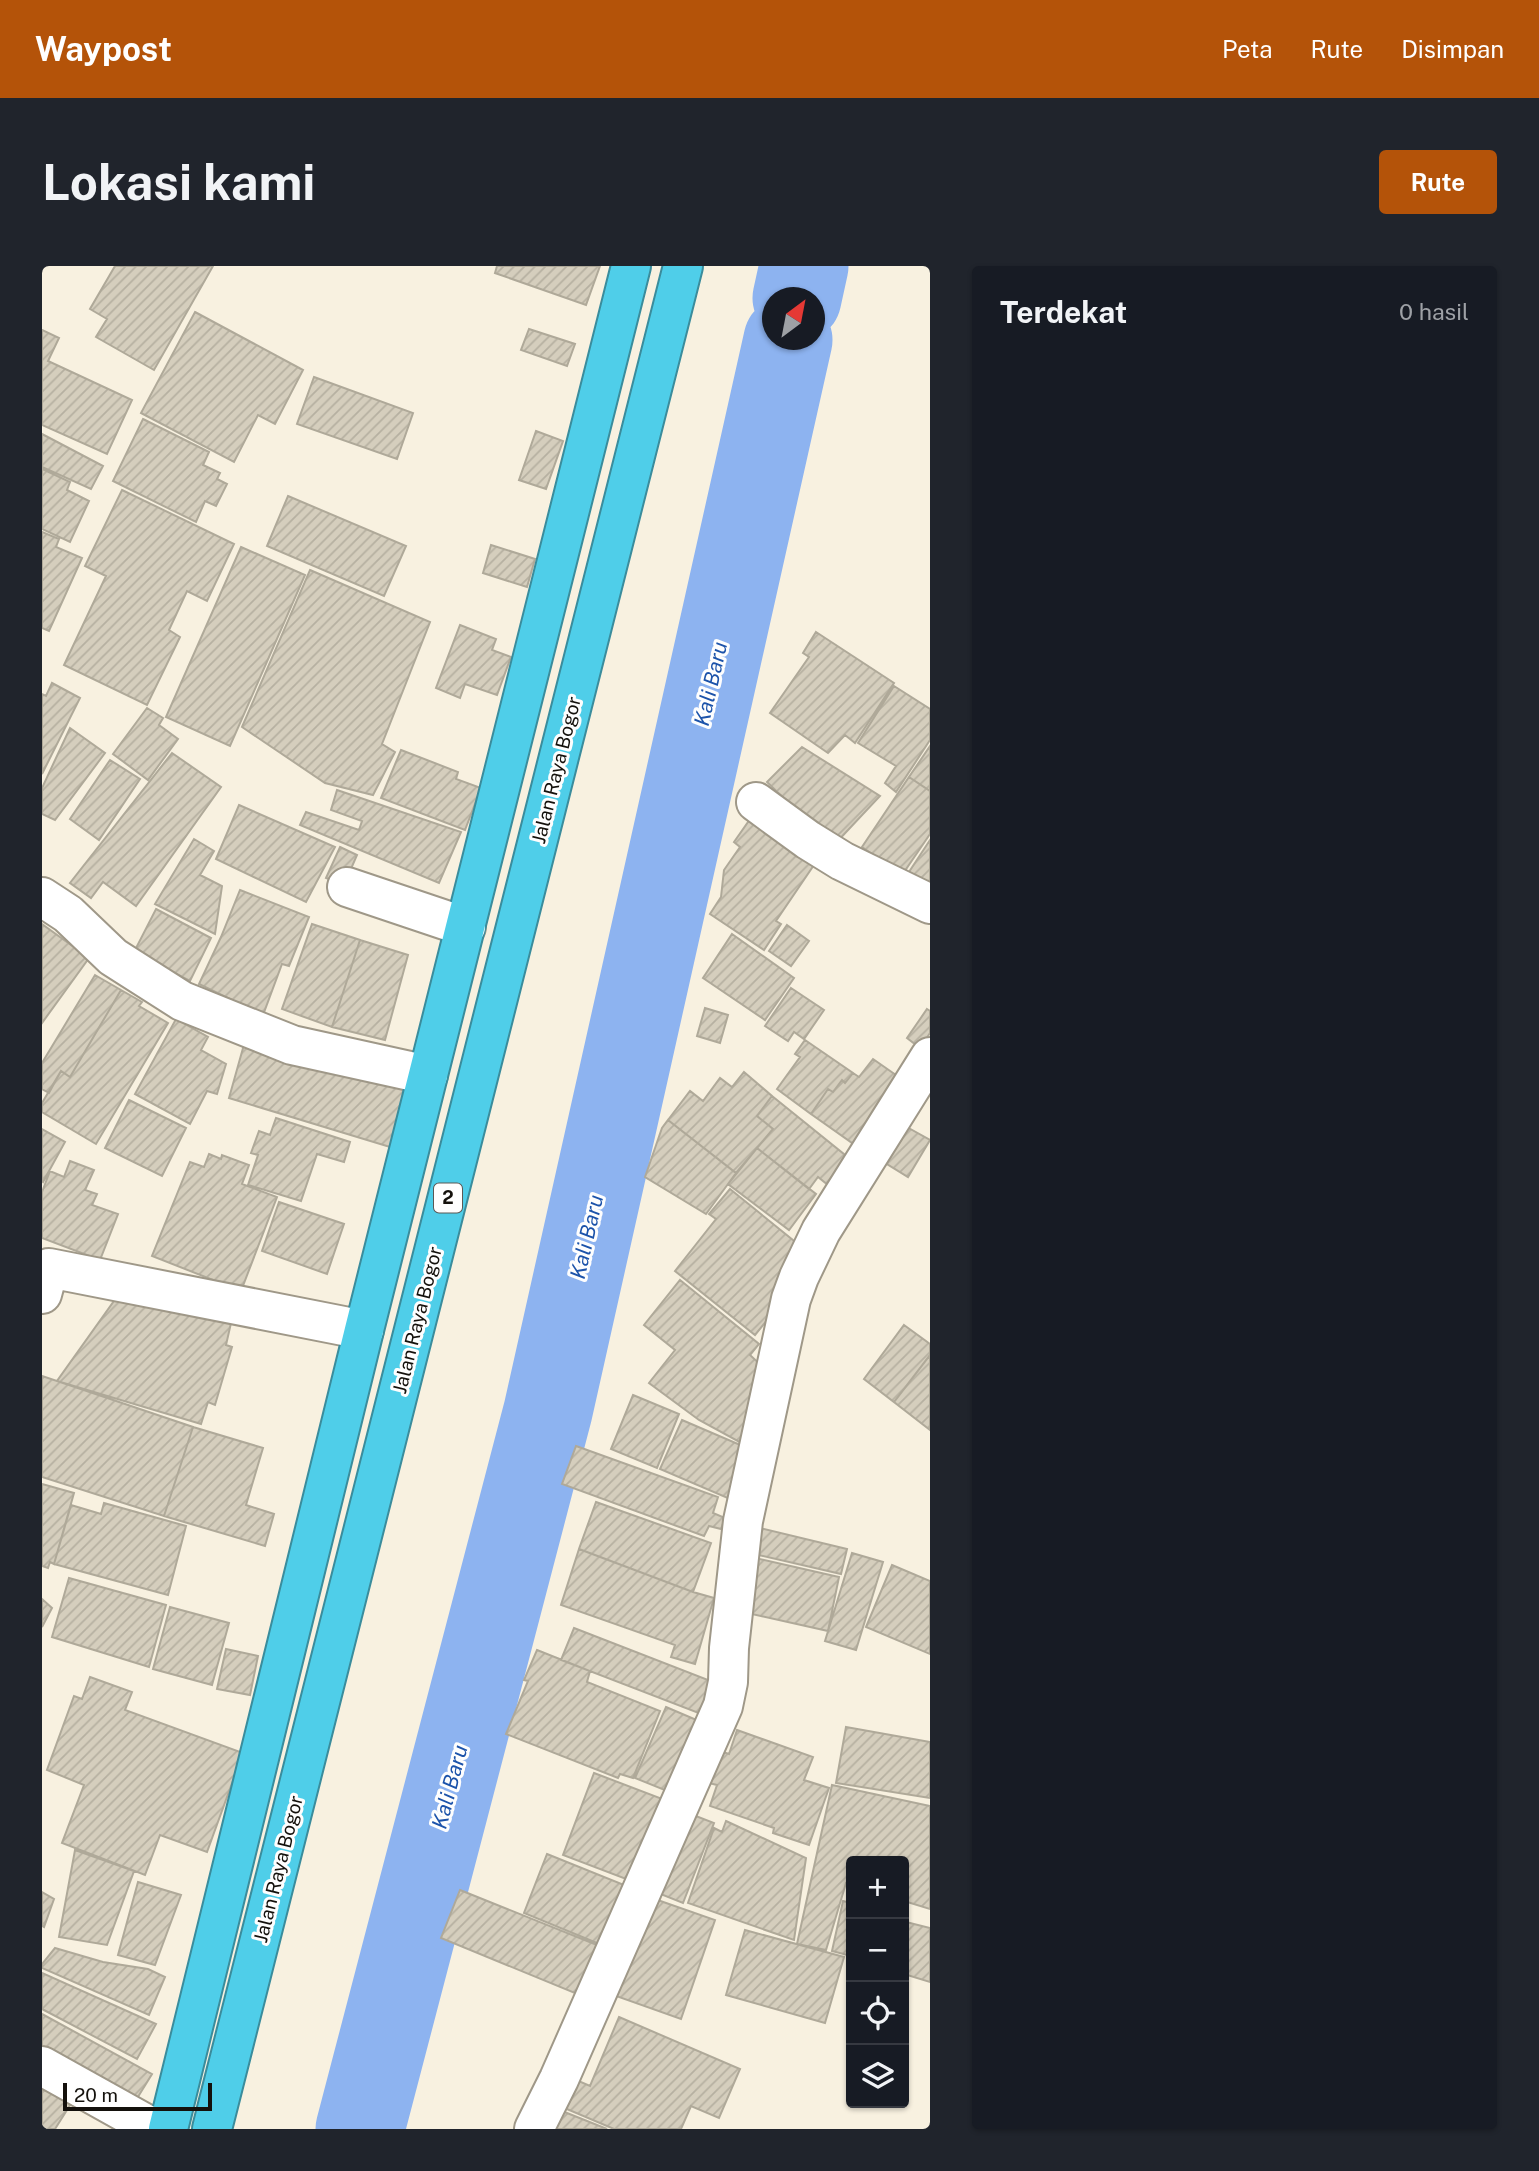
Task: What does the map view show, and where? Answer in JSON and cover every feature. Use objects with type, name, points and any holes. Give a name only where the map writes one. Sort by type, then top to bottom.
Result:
[{"type":"highway","points":[[168,2129],[364,1330],[631,266]]},
{"type":"highway","name":"Jalan Raya Bogor","points":[[212,2129],[683,266]]},
{"type":"street","points":[[756,802],[842,861],[930,904]]},
{"type":"street","points":[[347,887],[466,927]]},
{"type":"street","points":[[42,897],[68,914],[113,957],[182,1001],[292,1045],[428,1075]]},
{"type":"street","points":[[534,2129],[559,2079],[723,1706],[728,1682],[729,1648],[743,1521],[791,1299],[799,1277],[821,1231],[930,1057]]},
{"type":"street","points":[[42,1294],[49,1268],[364,1330]]},
{"type":"street","points":[[42,2066],[155,2129]]},
{"type":"building","points":[[115,266],[213,266],[154,370],[96,337],[107,319],[90,309]]},
{"type":"building","points":[[497,266],[600,266],[586,305],[495,273]]},
{"type":"building","points":[[195,312],[303,370],[275,424],[258,415],[234,462],[141,413]]},
{"type":"building","points":[[529,329],[575,344],[567,366],[521,350]]},
{"type":"building","points":[[42,330],[59,338],[48,361],[132,400],[107,454],[42,425]]},
{"type":"building","points":[[314,377],[413,413],[397,459],[297,424]]},
{"type":"building","points":[[143,419],[209,452],[203,465],[220,473],[217,479],[227,484],[216,506],[205,501],[196,522],[113,481]]},
{"type":"building","points":[[536,431],[563,441],[546,489],[519,480]]},
{"type":"building","points":[[42,434],[103,466],[91,489],[42,467]]},
{"type":"building","points":[[42,469],[70,482],[67,490],[89,501],[70,542],[42,529]]},
{"type":"building","points":[[122,490],[234,544],[207,601],[187,591],[169,630],[180,637],[147,705],[64,665],[106,576],[85,566]]},
{"type":"building","points":[[288,496],[406,546],[384,596],[267,546]]},
{"type":"building","points":[[42,532],[59,539],[56,547],[82,558],[49,631],[42,628]]},
{"type":"building","points":[[491,545],[535,559],[527,587],[483,573]]},
{"type":"building","points":[[241,547],[305,575],[230,746],[166,717]]},
{"type":"building","points":[[310,570],[430,622],[382,744],[395,752],[373,795],[325,783],[242,727]]},
{"type":"building","points":[[460,625],[496,639],[492,650],[511,657],[497,695],[465,684],[460,698],[436,688]]},
{"type":"building","points":[[816,632],[894,683],[855,743],[845,735],[828,753],[770,713],[809,657],[803,653]]},
{"type":"building","points":[[52,683],[80,698],[42,774],[42,694],[46,696]]},
{"type":"building","points":[[894,686],[930,709],[930,740],[896,792],[885,783],[896,766],[858,743]]},
{"type":"building","points":[[147,708],[163,718],[159,725],[178,739],[148,780],[113,754]]},
{"type":"building","points":[[70,728],[105,753],[55,820],[42,814],[42,788]]},
{"type":"building","points":[[930,746],[930,791],[909,777]]},
{"type":"building","points":[[802,747],[880,796],[833,846],[767,782]]},
{"type":"building","points":[[401,750],[458,772],[456,779],[481,788],[465,830],[381,798]]},
{"type":"building","points":[[172,753],[221,787],[136,906],[103,882],[91,898],[70,883]]},
{"type":"building","points":[[110,760],[140,779],[99,840],[70,819]]},
{"type":"building","points":[[909,777],[930,791],[930,834],[902,875],[862,847]]},
{"type":"building","points":[[337,790],[461,832],[439,883],[300,825],[306,812],[359,830],[362,821],[331,810]]},
{"type":"building","points":[[239,805],[335,847],[306,902],[216,859]]},
{"type":"building","points":[[753,815],[818,859],[776,921],[781,924],[764,950],[710,914],[721,897],[724,870],[740,847],[734,842]]},
{"type":"building","points":[[194,839],[214,851],[200,875],[222,886],[215,934],[155,904]]},
{"type":"building","points":[[930,840],[930,885],[909,872]]},
{"type":"building","points":[[340,847],[357,855],[344,885],[326,878]]},
{"type":"building","points":[[240,890],[309,917],[289,966],[282,964],[263,1015],[199,984]]},
{"type":"building","points":[[156,909],[211,938],[190,981],[134,952]]},
{"type":"building","points":[[42,924],[89,958],[42,1023]]},
{"type":"building","points":[[312,924],[360,940],[332,1027],[282,1009]]},
{"type":"building","points":[[787,925],[809,941],[791,966],[769,951]]},
{"type":"building","points":[[732,934],[794,978],[765,1020],[703,978]]},
{"type":"building","points":[[360,940],[408,955],[385,1040],[332,1027]]},
{"type":"building","points":[[95,975],[121,990],[70,1077],[61,1071],[49,1093],[42,1089],[42,1063]]},
{"type":"building","points":[[791,988],[824,1010],[804,1039],[794,1032],[788,1041],[765,1026]]},
{"type":"building","points":[[121,990],[142,1002],[139,1006],[168,1023],[96,1144],[42,1112],[42,1103],[61,1071],[70,1077]]},
{"type":"building","points":[[705,1008],[728,1015],[720,1043],[697,1036]]},
{"type":"building","points":[[927,1009],[930,1011],[930,1033],[920,1048],[907,1038]]},
{"type":"building","points":[[176,1019],[208,1037],[201,1050],[226,1064],[217,1094],[207,1091],[190,1124],[135,1094]]},
{"type":"building","points":[[805,1040],[853,1073],[845,1083],[842,1080],[833,1092],[828,1089],[811,1114],[777,1089],[800,1057],[795,1054]]},
{"type":"building","points":[[245,1041],[408,1086],[390,1147],[229,1098]]},
{"type":"building","points":[[873,1059],[903,1080],[855,1145],[811,1114],[828,1089],[833,1092],[842,1080],[845,1083],[853,1073],[859,1077]]},
{"type":"building","points":[[744,1072],[772,1096],[757,1116],[773,1129],[736,1173],[668,1120],[690,1091],[703,1101],[720,1078],[732,1087]]},
{"type":"building","points":[[772,1096],[850,1159],[828,1185],[818,1177],[809,1189],[757,1148],[773,1129],[757,1116]]},
{"type":"building","points":[[129,1100],[186,1128],[162,1176],[105,1148]]},
{"type":"building","points":[[276,1118],[350,1142],[344,1162],[317,1154],[301,1201],[248,1185],[258,1155],[251,1153],[259,1131],[270,1135]]},
{"type":"building","points":[[668,1120],[736,1173],[706,1214],[645,1177],[662,1128]]},
{"type":"building","points":[[905,1126],[930,1140],[908,1177],[874,1156]]},
{"type":"building","points":[[42,1129],[65,1142],[43,1182],[42,1181]]},
{"type":"building","points":[[757,1148],[816,1194],[789,1230],[728,1184]]},
{"type":"building","points":[[209,1154],[221,1159],[222,1155],[249,1165],[242,1184],[277,1197],[241,1291],[152,1256],[190,1162],[204,1167]]},
{"type":"building","points":[[70,1161],[94,1170],[85,1190],[97,1194],[92,1205],[118,1214],[100,1260],[42,1238],[42,1192],[50,1171],[64,1177]]},
{"type":"building","points":[[730,1189],[809,1253],[788,1294],[755,1335],[675,1271],[716,1219],[709,1214]]},
{"type":"building","points":[[279,1202],[344,1224],[327,1274],[262,1251]]},
{"type":"building","points":[[680,1280],[759,1344],[750,1355],[765,1369],[745,1445],[699,1420],[649,1383],[675,1350],[644,1325]]},
{"type":"building","points":[[119,1294],[231,1323],[226,1345],[232,1347],[215,1405],[208,1402],[201,1424],[57,1381]]},
{"type":"building","points":[[904,1325],[930,1344],[930,1355],[894,1402],[864,1379]]},
{"type":"building","points":[[930,1355],[930,1430],[894,1402]]},
{"type":"building","points":[[42,1376],[193,1427],[164,1516],[42,1477]]},
{"type":"building","points":[[633,1395],[679,1414],[657,1468],[611,1449]]},
{"type":"building","points":[[682,1420],[752,1450],[730,1499],[660,1469]]},
{"type":"building","points":[[193,1427],[263,1448],[246,1505],[274,1514],[265,1546],[164,1516]]},
{"type":"building","points":[[576,1446],[718,1497],[713,1513],[725,1518],[721,1529],[709,1526],[704,1536],[562,1484]]},
{"type":"building","points":[[42,1484],[74,1493],[54,1564],[50,1562],[48,1568],[42,1566]]},
{"type":"building","points":[[596,1502],[711,1543],[693,1592],[579,1549]]},
{"type":"building","points":[[104,1503],[186,1526],[168,1595],[54,1564],[71,1505],[101,1514]]},
{"type":"building","points":[[756,1527],[847,1549],[841,1574],[750,1553]]},
{"type":"building","points":[[579,1549],[714,1598],[695,1664],[671,1657],[675,1645],[561,1605]]},
{"type":"building","points":[[852,1553],[883,1562],[856,1650],[825,1641]]},
{"type":"building","points":[[755,1558],[839,1577],[828,1631],[743,1612]]},
{"type":"building","points":[[892,1565],[930,1581],[930,1654],[866,1627]]},
{"type":"building","points":[[69,1578],[166,1605],[149,1667],[52,1637]]},
{"type":"building","points":[[42,1599],[52,1608],[42,1627]]},
{"type":"building","points":[[170,1607],[229,1623],[212,1685],[153,1669]]},
{"type":"building","points":[[574,1628],[721,1685],[709,1717],[561,1660]]},
{"type":"building","points":[[226,1649],[258,1656],[250,1695],[217,1689]]},
{"type":"building","points":[[537,1650],[590,1671],[587,1682],[660,1711],[633,1778],[620,1774],[618,1778],[506,1734],[528,1681],[524,1680]]},
{"type":"building","points":[[90,1677],[132,1692],[125,1710],[243,1753],[207,1852],[160,1835],[145,1875],[62,1843],[84,1785],[47,1770],[74,1696],[82,1699]]},
{"type":"building","points":[[666,1707],[706,1724],[677,1795],[635,1778]]},
{"type":"building","points":[[846,1727],[930,1742],[930,1798],[836,1783]]},
{"type":"building","points":[[737,1730],[813,1757],[804,1780],[829,1788],[809,1845],[773,1833],[774,1828],[710,1806],[717,1785],[709,1783],[720,1751],[729,1754]]},
{"type":"building","points":[[594,1773],[665,1800],[634,1882],[563,1855]]},
{"type":"building","points":[[832,1785],[930,1806],[930,1909],[909,1903],[909,1856],[846,1856],[846,1883],[826,1950],[797,1944]]},
{"type":"building","points":[[683,1811],[714,1823],[683,1903],[653,1891]]},
{"type":"building","points":[[726,1821],[806,1858],[794,1940],[688,1903],[714,1828],[722,1832]]},
{"type":"building","points":[[75,1850],[134,1871],[107,1945],[59,1937]]},
{"type":"building","points":[[547,1854],[634,1889],[609,1948],[524,1913]]},
{"type":"building","points":[[138,1882],[181,1895],[155,1965],[118,1955]]},
{"type":"building","points":[[460,1890],[607,1949],[587,1998],[441,1938]]},
{"type":"building","points":[[42,1892],[54,1899],[44,1927],[42,1926]]},
{"type":"building","points":[[649,1897],[715,1920],[681,2019],[616,1996]]},
{"type":"building","points":[[843,1901],[846,1902],[846,1955],[832,1951]]},
{"type":"building","points":[[909,1923],[930,1928],[930,1982],[909,1976]]},
{"type":"building","points":[[745,1930],[844,1957],[825,2023],[726,1995]]},
{"type":"building","points":[[55,1948],[103,1962],[148,1969],[165,1977],[149,2015],[42,1968],[42,1964]]},
{"type":"building","points":[[42,1973],[156,2024],[137,2059],[42,2009]]},
{"type":"building","points":[[42,2014],[152,2074],[133,2105],[42,2052]]},
{"type":"building","points":[[619,2017],[740,2069],[719,2118],[691,2106],[681,2129],[614,2129],[562,2107],[574,2079],[590,2086]]},
{"type":"building","points":[[42,2084],[72,2102],[55,2129],[42,2129]]},
{"type":"building","points":[[557,2109],[607,2129],[549,2129]]},
{"type":"waterway","name":"Kali Baru","points":[[799,287],[804,266]]},
{"type":"waterway","name":"Kali Baru","points":[[360,2129],[548,1411],[786,350]]}]
